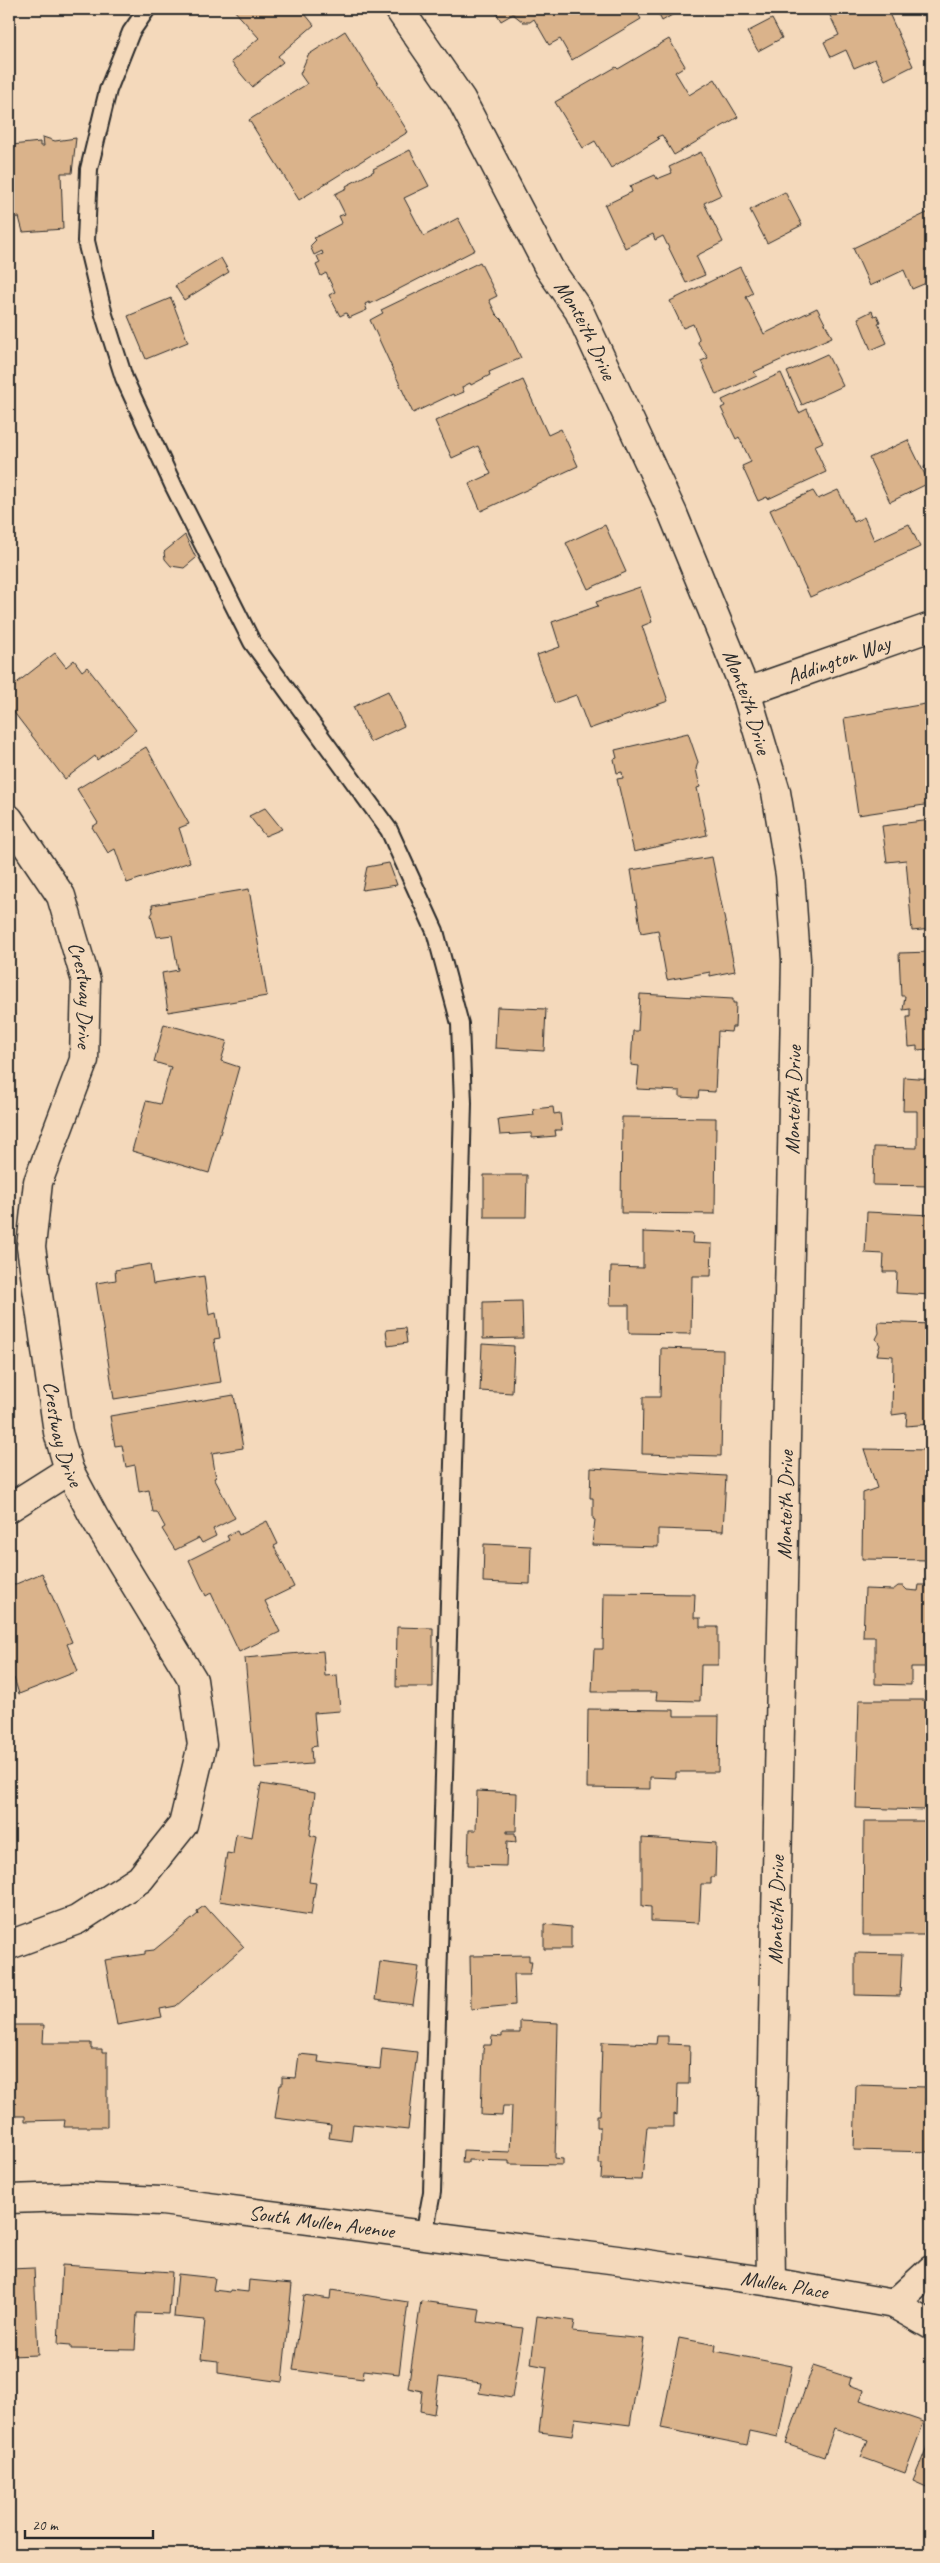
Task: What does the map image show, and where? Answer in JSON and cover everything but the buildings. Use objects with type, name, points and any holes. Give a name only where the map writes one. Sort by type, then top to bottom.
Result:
[{"type":"street","name":"Monteith Drive","points":[[399,9],[461,98],[549,268],[579,311],[674,514],[746,692],[776,792],[790,876],[796,960],[771,2187],[771,2282]]},
{"type":"street","name":"Addington Way","points":[[746,692],[931,627]]},
{"type":"street","name":"Crestway Drive","points":[[9,818],[61,896],[86,981],[84,1060],[38,1182],[31,1247],[58,1432],[69,1470],[94,1517],[193,1680],[202,1745],[184,1825],[140,1880],[76,1920],[9,1945]]},
{"type":"street","points":[[9,1508],[69,1470]]},
{"type":"street","name":"South Mullen Avenue","points":[[9,2199],[70,2197],[162,2200],[633,2262]]},
{"type":"street","name":"Mullen Place","points":[[633,2262],[771,2282],[894,2304],[931,2325]]},
{"type":"street","points":[[894,2304],[931,2270]]},
{"type":"lane","points":[[147,9],[130,32],[108,90],[89,169],[86,241],[104,315],[124,378],[157,451],[216,575],[252,642],[389,830],[435,931],[460,1024],[463,1103],[432,2192],[424,2235]]}]
